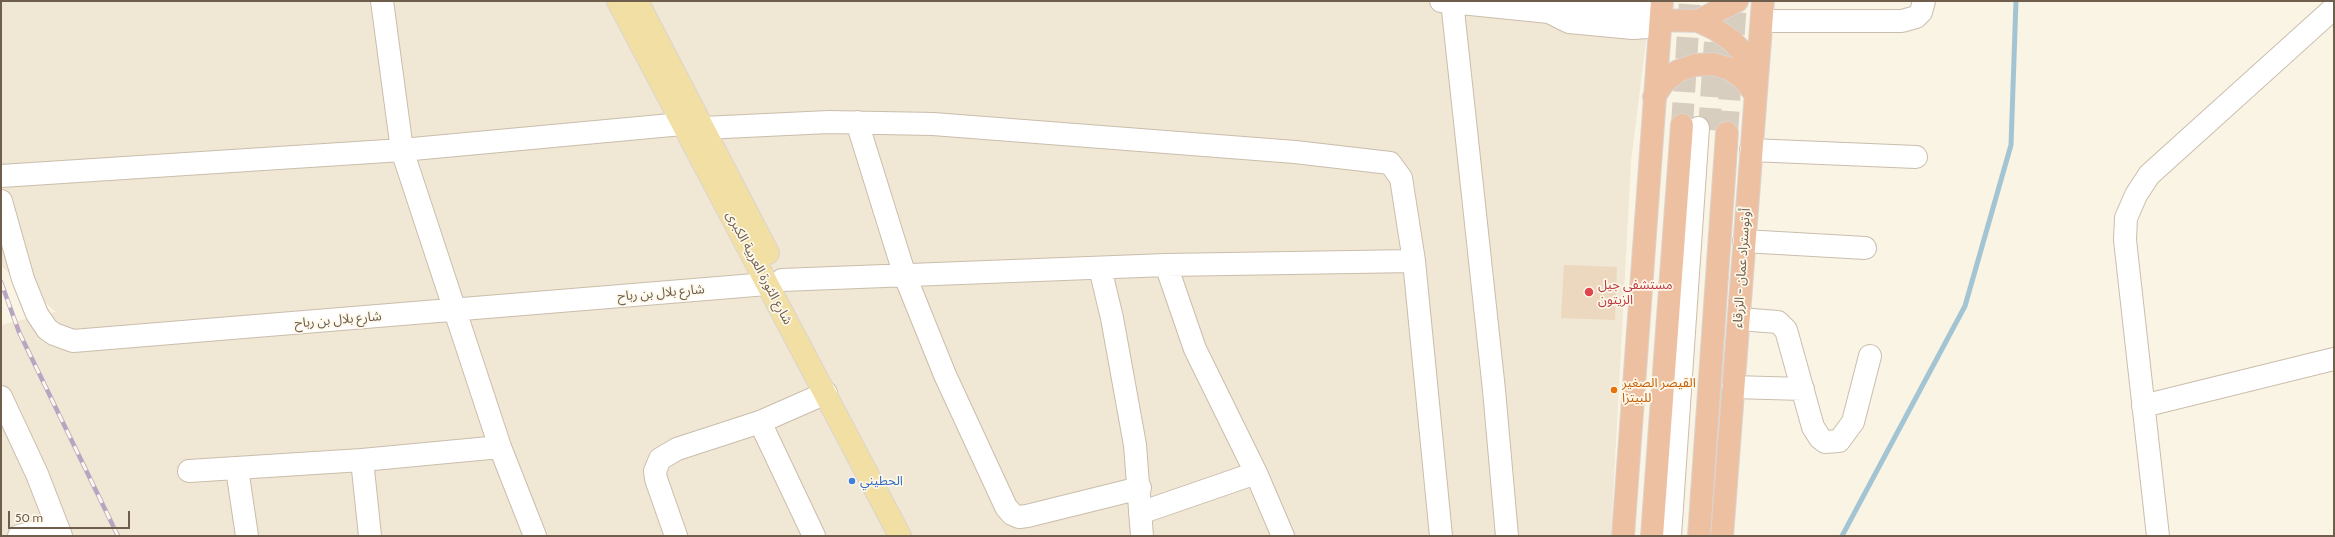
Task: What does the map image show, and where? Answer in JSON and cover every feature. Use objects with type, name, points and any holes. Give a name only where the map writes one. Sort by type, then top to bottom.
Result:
[{"type":"highway","points":[[1698,21],[1737,1]]},
{"type":"highway","points":[[1623,536],[1661,10],[1698,21],[1731,40],[1758,68]]},
{"type":"highway","name":"أوتوستراد عمان - الزرقاء","points":[[1722,536],[1755,94],[1763,11]]},
{"type":"highway","points":[[1654,97],[1664,82],[1678,71],[1695,64],[1713,64],[1730,69],[1745,80],[1755,94]]},
{"type":"highway","points":[[1652,536],[1704,129]]},
{"type":"highway","name":"أوتوستراد عمان - الزرقاء","points":[[1699,536],[1704,129]]},
{"type":"main road","name":"شارع الثورة العربية الكبرى","points":[[618,1],[692,126],[774,282],[917,536]]},
{"type":"main road","name":"شارع الثورة العربية الكبرى","points":[[637,1],[692,126]]},
{"type":"main road","name":"شارع الثورة العربية الكبرى","points":[[774,282],[826,393],[900,536]]},
{"type":"street","points":[[382,1],[402,150],[500,447],[534,536]]},
{"type":"street","points":[[1506,536],[1494,390],[1449,1],[1571,7],[1648,13],[1661,10]]},
{"type":"street","points":[[1763,11],[1902,21],[1916,18],[1921,12],[1924,1]]},
{"type":"street","points":[[2158,536],[2142,406],[2125,240],[2126,218],[2136,195],[2149,175],[2334,8],[2332,1]]},
{"type":"street","points":[[1,176],[402,150],[692,126],[857,122],[933,124],[1295,152],[1390,163],[1401,178],[1414,261],[1441,536]]},
{"type":"street","points":[[857,122],[905,276],[945,375],[1006,508],[1012,514],[1027,516],[1140,488]]},
{"type":"street","points":[[1670,536],[1704,129]]},
{"type":"street","points":[[1684,536],[1691,456],[1700,267],[1704,129]]},
{"type":"street","points":[[1751,150],[1916,157]]},
{"type":"street","name":"شارع بلال بن رباح","points":[[1,201],[32,303],[47,329],[62,338],[91,340],[774,282],[1166,265],[1414,261]]},
{"type":"street","points":[[1744,241],[1865,248]]},
{"type":"street","points":[[1166,265],[1195,349],[1256,473],[1283,536]]},
{"type":"street","points":[[1100,268],[1124,378],[1135,445],[1140,488],[1142,536]]},
{"type":"street","points":[[1739,319],[1772,321],[1783,326],[1788,335],[1816,433],[1826,442],[1839,441],[1853,422],[1870,356]]},
{"type":"street","points":[[2142,406],[2334,359]]},
{"type":"street","points":[[1733,388],[1803,389]]},
{"type":"street","points":[[676,536],[656,479],[655,471],[660,459],[677,450],[760,422],[826,393]]},
{"type":"street","points":[[1,397],[37,474],[59,531],[19,536]]},
{"type":"street","points":[[760,422],[814,536]]},
{"type":"street","points":[[189,471],[362,460],[500,447]]},
{"type":"street","points":[[362,460],[370,536]]},
{"type":"street","points":[[237,469],[247,536]]},
{"type":"street","points":[[1140,513],[1256,473]]},
{"type":"shaded area","points":[[1,1],[1651,1],[1631,161],[1611,536],[1,536],[1,325],[56,312],[1,266]]},
{"type":"building","name":"مستشفى جيل الزيتون","points":[[1564,265],[1617,267],[1615,320],[1561,318]]},
{"type":"waterway","points":[[1842,536],[1965,306],[2011,145],[2016,1]]},
{"type":"tunnel","points":[[1682,125],[1690,1]]},
{"type":"tunnel","points":[[1727,133],[1736,1]]},
{"type":"tunnel","points":[[1709,130],[1717,12]]},
{"type":"railway","points":[[1,282],[19,332],[118,536]]},
{"type":"place","name":"مستشفى جيل الزيتون","points":[[1589,292]]},
{"type":"place","name":"القيصر الصغير للبيتزا","points":[[1614,390]]},
{"type":"place","name":"الحطيني","points":[[852,481]]}]
